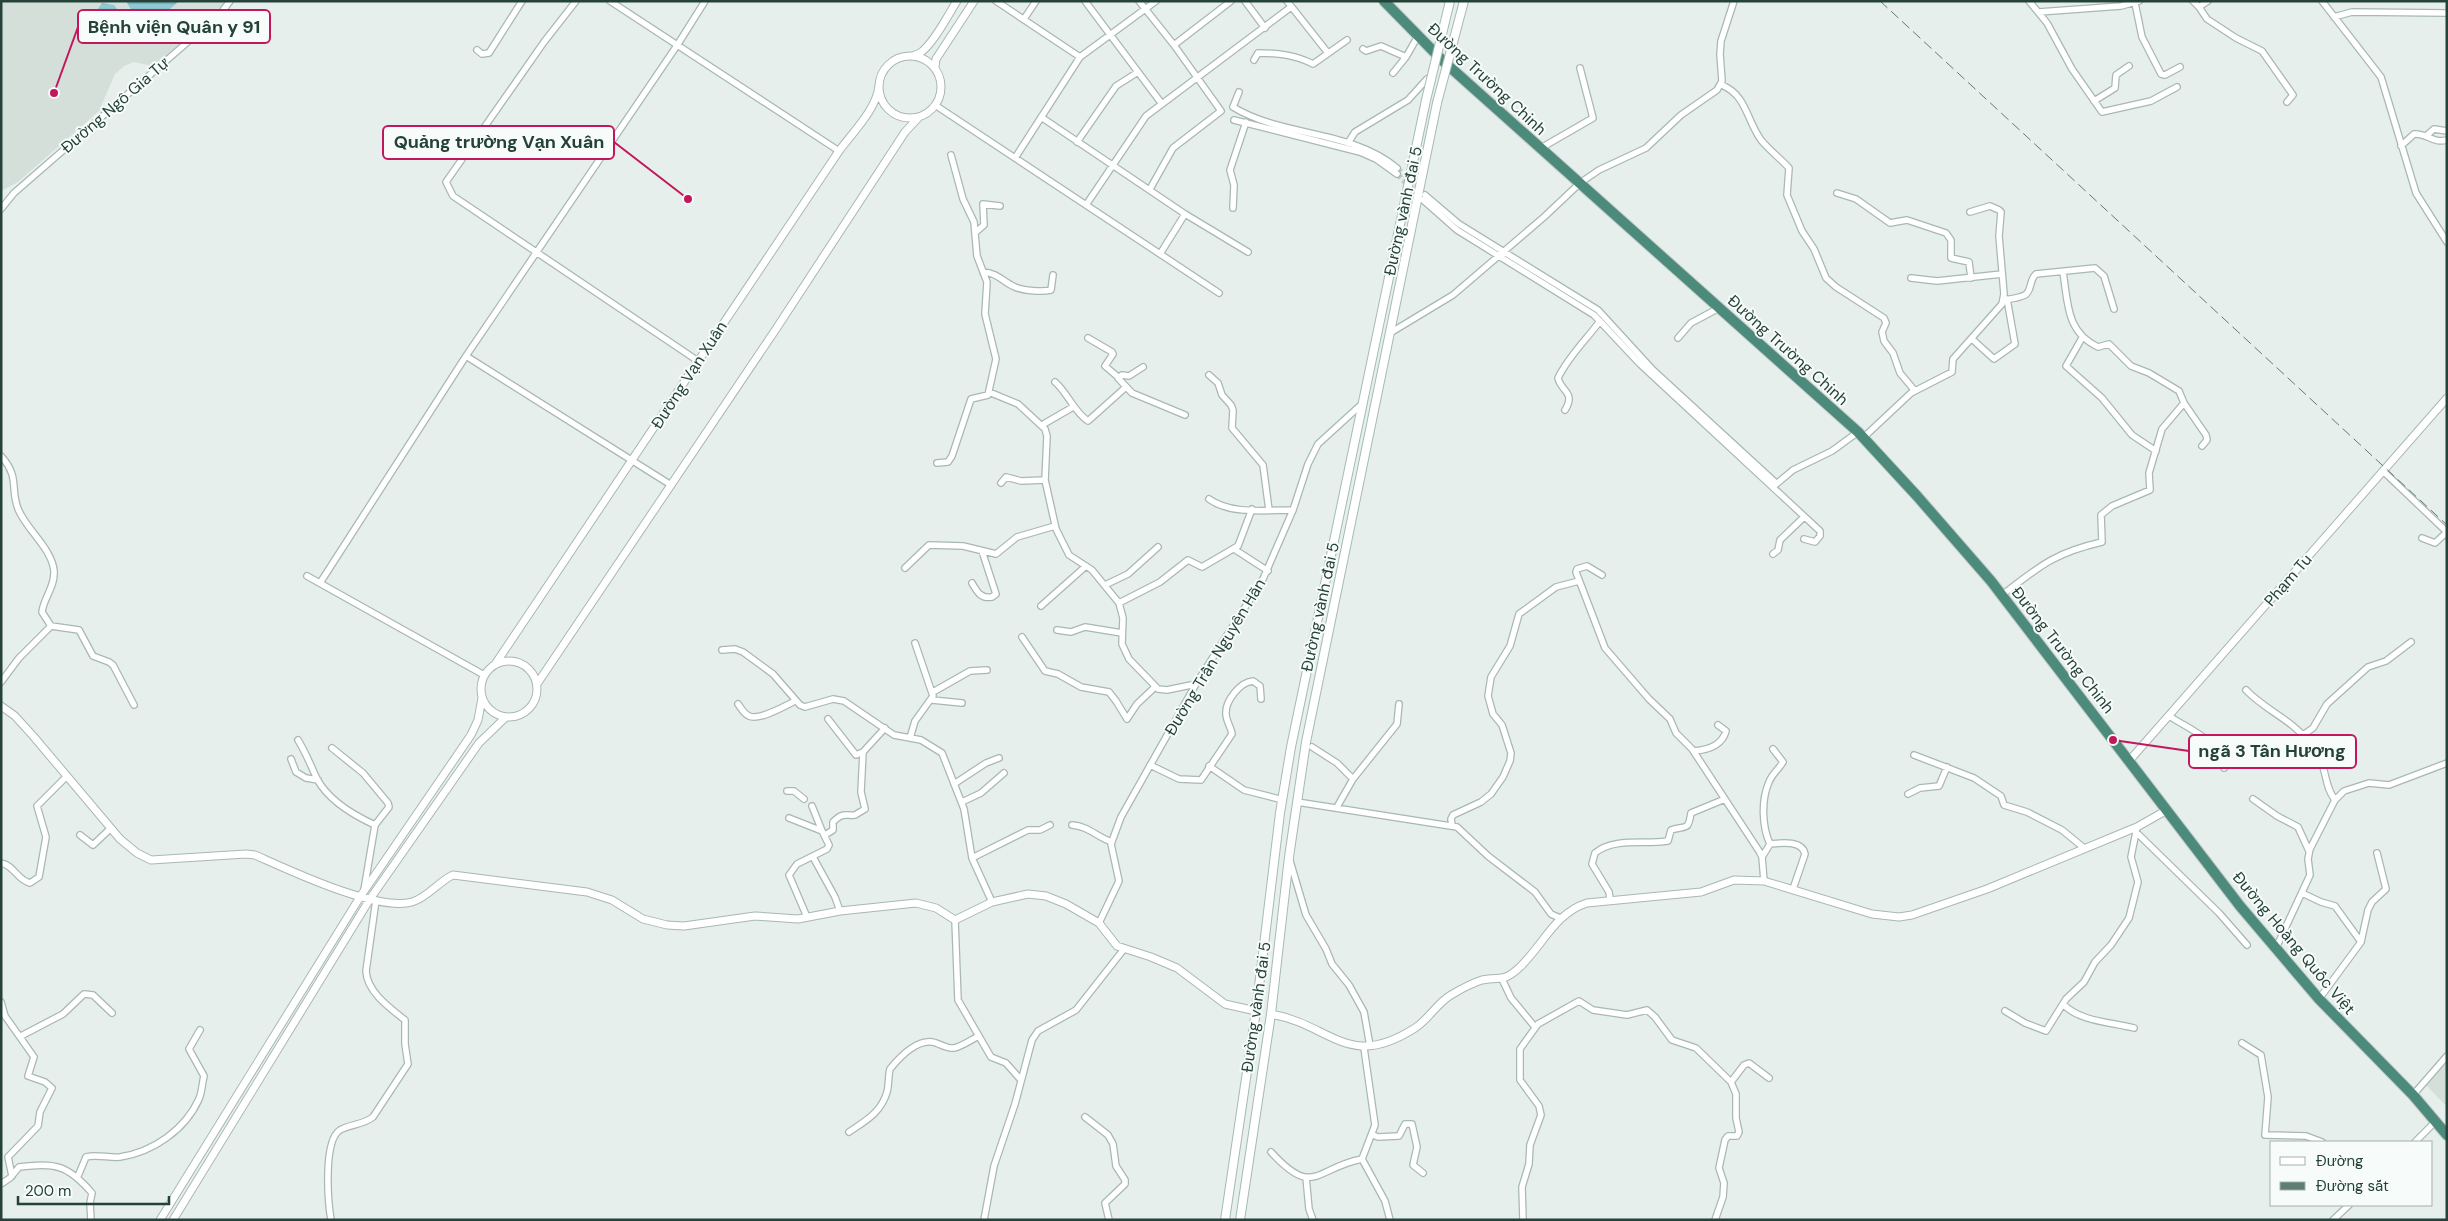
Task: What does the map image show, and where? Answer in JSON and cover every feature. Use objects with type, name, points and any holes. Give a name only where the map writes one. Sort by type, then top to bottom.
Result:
[{"type":"highway","name":"Đường Trường Chinh","points":[[1384,1],[1418,36],[1540,148],[1860,435],[1917,496],[2002,596],[2129,761]]},
{"type":"highway","name":"Đường Hoàng Quốc Việt","points":[[2129,761],[2240,906],[2319,999],[2413,1095],[2447,1135]]},
{"type":"main road","name":"Đường vành đai 5","points":[[1225,1220],[1256,1011],[1282,800],[1291,746],[1426,100],[1450,1]]},
{"type":"main road","name":"Đường vành đai 5","points":[[1240,1220],[1270,1014],[1289,857],[1306,742],[1437,103],[1464,1]]},
{"type":"main road","points":[[1256,1011],[1270,1014]]},
{"type":"street","name":"Đường Ngô Gia Tự","points":[[1,209],[14,193],[221,13],[230,1]]},
{"type":"street","points":[[477,50],[482,54],[489,53],[522,1]]},
{"type":"street","points":[[576,1],[544,42],[446,182],[453,196],[538,251],[698,360]]},
{"type":"street","points":[[610,1],[839,151]]},
{"type":"street","points":[[320,583],[466,356],[678,44],[705,1]]},
{"type":"street","points":[[918,117],[909,118],[891,111],[884,104],[879,85],[886,67],[893,61],[920,54],[927,47],[957,1]]},
{"type":"street","points":[[537,684],[529,668],[513,660],[496,663],[484,675],[480,686],[482,698],[487,707],[496,714],[506,717],[523,714],[530,708],[534,701],[537,684],[905,132],[918,117],[935,105],[942,86],[935,67],[936,59],[974,1]]},
{"type":"street","points":[[996,1],[1080,57]]},
{"type":"street","points":[[1024,19],[1036,1]]},
{"type":"street","points":[[1085,1],[1162,104]]},
{"type":"street","points":[[1139,1],[1144,10],[1174,45],[1221,111],[1173,148],[1150,189]]},
{"type":"street","points":[[1015,158],[1080,57],[1156,1]]},
{"type":"street","points":[[1174,45],[1231,1]]},
{"type":"street","points":[[1245,1],[1265,28]]},
{"type":"street","points":[[1287,1],[1328,53]]},
{"type":"street","points":[[1722,84],[1720,47],[1734,1]]},
{"type":"street","points":[[2029,1],[2039,12],[2100,110],[2104,112],[2152,101],[2177,87]]},
{"type":"street","points":[[2193,1],[2207,19],[2236,38],[2262,51],[2293,95],[2287,102]]},
{"type":"street","points":[[2199,7],[2208,1]]},
{"type":"street","points":[[2322,1],[2380,77],[2416,194],[2446,239]]},
{"type":"street","points":[[2039,12],[2121,6],[2137,2],[2142,37],[2161,74],[2165,75],[2180,67]]},
{"type":"street","points":[[1086,205],[1146,116],[1291,8]]},
{"type":"street","points":[[2334,17],[2352,12],[2447,13]]},
{"type":"street","points":[[1392,73],[1406,57],[1418,36]]},
{"type":"street","points":[[1254,60],[1258,53],[1272,53],[1292,55],[1313,64],[1346,40]]},
{"type":"street","points":[[1363,49],[1366,51],[1381,46],[1406,57]]},
{"type":"street","points":[[911,55],[928,61],[935,67]]},
{"type":"street","points":[[2094,100],[2116,88],[2116,75],[2129,66]]},
{"type":"street","points":[[1540,148],[1594,118],[1580,68]]},
{"type":"street","points":[[1077,142],[1116,86],[1138,72]]},
{"type":"street","points":[[1348,143],[1355,132],[1408,100],[1427,78]]},
{"type":"street","points":[[1390,333],[1446,299],[1580,183],[1599,170],[1646,148],[1680,115],[1702,102],[1722,84]]},
{"type":"street","points":[[1722,84],[1738,95],[1760,139],[1789,168],[1787,195],[1802,232],[1814,249],[1826,278],[1836,287],[1884,318],[1886,323],[1882,332],[1884,341],[1893,353],[1900,374],[1915,390]]},
{"type":"street","name":"Đường Vạn Xuân","points":[[496,663],[839,151],[872,106],[878,94],[879,85]]},
{"type":"street","points":[[1234,120],[1360,152],[1397,171],[1376,152],[1251,117],[1233,107],[1239,92]]},
{"type":"street","points":[[935,105],[1219,293]]},
{"type":"street","points":[[1041,117],[1185,214],[1248,252]]},
{"type":"street","points":[[1233,208],[1234,185],[1230,170],[1246,122]]},
{"type":"street","points":[[2426,136],[2434,129],[2447,131]]},
{"type":"street","points":[[2401,146],[2414,134],[2426,136],[2436,142],[2447,140]]},
{"type":"street","points":[[937,463],[948,462],[952,456],[971,399],[988,395],[996,359],[985,314],[987,286],[977,256],[976,232],[973,218],[964,203],[950,154]]},
{"type":"street","points":[[1837,193],[1856,199],[1890,222],[1906,220],[1946,233],[1951,240],[1951,258],[1969,262],[1971,278]]},
{"type":"street","points":[[1424,197],[1500,254],[1582,306],[1600,321],[1640,364],[1774,485],[1820,531],[1820,534],[1813,543],[1804,539]]},
{"type":"street","points":[[976,232],[984,225],[983,204],[1000,206]]},
{"type":"street","points":[[1970,212],[1990,206],[2000,211],[1999,236],[2005,300],[2016,344],[1994,359],[1972,339]]},
{"type":"street","points":[[1160,254],[1185,214]]},
{"type":"street","points":[[1500,254],[1598,310],[1705,423]]},
{"type":"street","points":[[1774,485],[1793,470],[1860,435],[1915,390],[1952,372],[1953,359],[2005,300],[2027,293],[2031,280],[2036,274],[2095,268],[2104,276],[2114,308]]},
{"type":"street","points":[[983,272],[997,274],[1016,287],[1046,291],[1051,290],[1053,275]]},
{"type":"street","points":[[2063,272],[2072,323],[2082,338],[2098,347],[2106,344],[2111,345],[2131,366],[2149,373],[2175,388],[2206,435],[2207,440],[2202,446]]},
{"type":"street","points":[[1911,278],[1937,281],[2002,274]]},
{"type":"street","points":[[1678,338],[1691,323],[1719,308]]},
{"type":"street","points":[[1565,410],[1568,404],[1568,392],[1558,378],[1565,362],[1579,349],[1600,321]]},
{"type":"street","points":[[1088,338],[1112,352],[1113,354],[1105,366],[1118,377],[1126,388],[1143,399],[1185,415]]},
{"type":"street","points":[[2082,338],[2066,366],[2102,398],[2132,435],[2156,451]]},
{"type":"street","points":[[466,356],[671,485]]},
{"type":"street","points":[[1118,377],[1122,374],[1129,376],[1143,366]]},
{"type":"street","points":[[1209,375],[1218,383],[1222,395],[1231,405],[1233,410],[1232,428],[1263,465],[1269,510]]},
{"type":"street","points":[[1055,382],[1065,392],[1073,407],[1086,420],[1091,420],[1126,388]]},
{"type":"street","points":[[989,392],[1018,404],[1042,425],[1047,436],[1045,480],[1055,526],[1066,551],[1076,561],[1086,566],[1119,603],[1123,618],[1122,644],[1129,659],[1155,687],[1167,690],[1196,684]]},
{"type":"street","name":"Phạm Tu","points":[[2129,761],[2447,398]]},
{"type":"street","name":"Đường Trần Nguyên Hãn","points":[[1100,923],[1119,881],[1111,851],[1112,842],[1121,817],[1196,684],[1268,571],[1293,510],[1305,470],[1318,444],[1363,403]]},
{"type":"street","points":[[2002,596],[2049,559],[2084,545],[2102,542],[2101,515],[2112,506],[2150,490],[2149,473],[2162,429],[2184,403]]},
{"type":"street","points":[[1042,425],[1073,407]]},
{"type":"street","points":[[1,456],[13,473],[19,512],[52,564],[54,576],[42,612],[50,626]]},
{"type":"street","points":[[2383,471],[2447,532],[2435,543],[2422,538]]},
{"type":"street","points":[[1001,483],[1006,477],[1021,481],[1045,480]]},
{"type":"street","points":[[1209,499],[1224,508],[1293,510]]},
{"type":"street","points":[[1119,603],[1160,582],[1188,560],[1202,567],[1234,549],[1240,542],[1252,510]]},
{"type":"street","points":[[1773,554],[1778,550],[1780,540],[1804,517]]},
{"type":"street","points":[[904,568],[929,545],[963,546],[996,554],[1017,537],[1055,526]]},
{"type":"street","points":[[1105,586],[1128,574],[1158,547]]},
{"type":"street","points":[[1234,549],[1268,571]]},
{"type":"street","points":[[972,583],[980,595],[992,598],[996,594],[982,551]]},
{"type":"street","points":[[1041,606],[1086,566]]},
{"type":"street","points":[[1602,575],[1592,567],[1582,567],[1576,572],[1605,648],[1649,699],[1667,715],[1676,733],[1694,751],[1762,856],[1764,881]]},
{"type":"street","points":[[307,576],[484,675]]},
{"type":"street","points":[[1452,826],[1451,819],[1453,815],[1482,802],[1490,794],[1504,777],[1510,761],[1511,752],[1502,725],[1493,714],[1488,696],[1492,677],[1510,646],[1519,614],[1556,587],[1579,581]]},
{"type":"street","points":[[1,682],[18,658],[50,626]]},
{"type":"street","points":[[50,626],[79,630],[95,658],[113,665],[134,705]]},
{"type":"street","points":[[1057,630],[1070,632],[1085,627],[1122,634]]},
{"type":"street","points":[[1022,637],[1038,663],[1047,672],[1058,674],[1081,688],[1108,692],[1116,701],[1127,720],[1137,704],[1155,687]]},
{"type":"street","points":[[2303,735],[2313,728],[2327,704],[2368,667],[2386,661],[2411,642]]},
{"type":"street","points":[[910,738],[915,722],[932,700],[933,692],[915,643]]},
{"type":"street","points":[[722,650],[735,649],[743,652],[774,674],[795,701],[805,707],[833,699],[844,702],[894,735],[921,740],[942,753],[962,802],[972,858],[992,902]]},
{"type":"street","points":[[933,692],[970,671],[987,670]]},
{"type":"street","points":[[1150,765],[1178,779],[1196,781],[1204,776],[1232,734],[1226,713],[1232,696],[1243,685],[1253,681],[1260,686],[1261,699]]},
{"type":"street","points":[[2246,690],[2262,706],[2288,722],[2303,735],[2321,761],[2326,788],[2334,800]]},
{"type":"street","points":[[160,1220],[362,894],[471,735],[478,720],[482,698]]},
{"type":"street","points":[[932,700],[962,703]]},
{"type":"street","points":[[738,704],[745,714],[754,717],[774,711],[795,701]]},
{"type":"street","points":[[1337,807],[1353,779],[1396,724],[1399,704]]},
{"type":"street","points":[[1,706],[16,716],[111,828],[137,853],[151,860],[246,854],[373,899],[411,903],[453,875],[587,892],[612,900],[643,919],[667,925],[684,926],[755,916],[798,918],[840,911],[916,903],[936,908],[955,920]]},
{"type":"street","points":[[2169,716],[2201,735],[2218,749],[2224,768]]},
{"type":"street","points":[[174,1220],[373,899],[478,743],[506,717]]},
{"type":"street","points":[[828,719],[853,753],[859,755],[885,728]]},
{"type":"street","points":[[1694,751],[1710,749],[1720,741],[1726,731],[1718,726]]},
{"type":"street","points":[[298,740],[318,780],[348,811],[374,825]]},
{"type":"street","points":[[1312,747],[1337,763],[1353,779]]},
{"type":"street","points":[[332,748],[363,773],[388,803],[386,811],[374,825],[362,894]]},
{"type":"street","points":[[1770,844],[1764,831],[1766,790],[1770,779],[1783,762],[1773,749]]},
{"type":"street","points":[[789,818],[824,833],[833,830],[833,822],[842,815],[846,813],[855,815],[865,809],[861,792],[863,752]]},
{"type":"street","points":[[1914,755],[1978,780],[2002,796],[2004,805],[2027,812],[2062,830],[2084,848]]},
{"type":"street","points":[[954,784],[999,758]]},
{"type":"street","points":[[291,759],[296,772],[306,778],[318,780]]},
{"type":"street","points":[[2309,851],[2334,800],[2344,791],[2369,783],[2389,785],[2447,764]]},
{"type":"street","points":[[1209,766],[1244,790],[1282,800]]},
{"type":"street","points":[[1908,794],[1920,788],[1939,786],[1947,767]]},
{"type":"street","points":[[962,802],[981,793],[1004,773]]},
{"type":"street","points":[[1,862],[8,865],[25,882],[30,883],[39,877],[46,837],[37,806],[67,776]]},
{"type":"street","points":[[787,791],[794,791],[804,799]]},
{"type":"street","points":[[1610,900],[1609,892],[1592,864],[1594,853],[1606,847],[1619,844],[1668,842],[1670,830],[1688,826],[1691,813],[1725,799]]},
{"type":"street","points":[[2252,799],[2277,816],[2298,827],[2309,851],[2310,875],[2276,948]]},
{"type":"street","points":[[1297,802],[1452,826],[1462,830],[1488,856],[1535,892],[1551,914],[1560,918]]},
{"type":"street","points":[[807,917],[789,875],[797,864],[813,857],[828,847],[812,806]]},
{"type":"street","points":[[1270,1014],[1290,1017],[1322,1034],[1351,1045],[1367,1047],[1387,1042],[1416,1028],[1444,999],[1465,988],[1483,980],[1502,979],[1511,975],[1526,961],[1560,918],[1580,905],[1610,900],[1701,892],[1734,880],[1764,881],[1872,914],[1912,915],[1987,889],[2084,848],[2137,830],[2167,810]]},
{"type":"street","points":[[972,858],[1028,830],[1040,830],[1050,826]]},
{"type":"street","points":[[1072,826],[1084,827],[1101,839],[1112,842]]},
{"type":"street","points":[[80,835],[93,844],[111,828]]},
{"type":"street","points":[[2137,830],[2219,913],[2247,945]]},
{"type":"street","points":[[2005,1011],[2044,1031],[2050,1027],[2063,1004],[2111,945],[2130,913],[2138,882],[2131,857],[2137,830]]},
{"type":"street","points":[[1770,844],[1785,843],[1800,845],[1804,848],[1805,854],[1793,889]]},
{"type":"street","points":[[1762,856],[1770,844]]},
{"type":"street","points":[[2319,999],[2361,942],[2368,910],[2372,902],[2386,889],[2377,853]]},
{"type":"street","points":[[813,857],[835,897],[840,911]]},
{"type":"street","points":[[1271,1152],[1290,1172],[1306,1177],[1320,1176],[1340,1166],[1362,1159],[1373,1135],[1375,1115],[1364,1012],[1349,985],[1332,964],[1326,949],[1306,915],[1289,857]]},
{"type":"street","points":[[2302,893],[2335,906],[2361,942]]},
{"type":"street","points":[[955,920],[992,902],[1028,894],[1046,896],[1100,923],[1117,946],[1151,957],[1176,968],[1225,1004],[1256,1011]]},
{"type":"street","points":[[331,1220],[327,1198],[329,1165],[334,1139],[340,1130],[372,1117],[408,1064],[405,1049],[405,1020],[386,1007],[367,981],[366,971],[373,899]]},
{"type":"street","points":[[955,920],[958,1000],[992,1059],[1006,1064],[1022,1080]]},
{"type":"street","points":[[984,1220],[994,1166],[1022,1080],[1034,1035],[1076,1010],[1124,949]]},
{"type":"street","points":[[1502,979],[1511,998],[1534,1027]]},
{"type":"street","points":[[21,1036],[63,1014],[84,994],[93,995],[112,1013]]},
{"type":"street","points":[[1523,1220],[1522,1187],[1528,1168],[1530,1145],[1541,1115],[1539,1106],[1520,1080],[1519,1053],[1521,1045],[1534,1027],[1575,1001],[1582,1002],[1593,1010],[1626,1015],[1647,1010],[1655,1017],[1672,1040],[1696,1048],[1730,1082],[1736,1094],[1736,1118],[1739,1132],[1737,1136],[1728,1136],[1725,1140],[1719,1168],[1724,1183],[1723,1197],[1715,1220]]},
{"type":"street","points":[[1,1002],[5,1016],[21,1036],[35,1060],[28,1076],[45,1082],[52,1088],[40,1112],[38,1126],[8,1157],[12,1176]]},
{"type":"street","points":[[2063,1004],[2073,1013],[2091,1020],[2134,1028]]},
{"type":"street","points":[[78,1176],[86,1157],[115,1158],[148,1150],[174,1131],[185,1119],[199,1099],[204,1076],[189,1049],[200,1030]]},
{"type":"street","points":[[850,1132],[865,1123],[880,1107],[888,1090],[890,1069],[910,1050],[922,1043],[930,1042],[952,1048],[979,1036]]},
{"type":"street","points":[[2242,1043],[2261,1055],[2268,1097],[2266,1135],[2306,1136],[2319,1141]]},
{"type":"street","points":[[2413,1095],[2447,1056]]},
{"type":"street","points":[[1730,1082],[1744,1066],[1749,1064],[1769,1078]]},
{"type":"street","points":[[1085,1117],[1108,1135],[1113,1144],[1116,1166],[1125,1180],[1125,1184],[1105,1204],[1109,1220]]},
{"type":"street","points":[[2416,1141],[2435,1122]]},
{"type":"street","points":[[1373,1135],[1378,1138],[1399,1136],[1405,1124],[1412,1124],[1417,1147],[1413,1165],[1423,1173]]},
{"type":"street","points":[[1362,1159],[1386,1201],[1390,1220]]},
{"type":"street","points":[[1,1184],[12,1176],[19,1167],[45,1164],[60,1167],[78,1176],[93,1195],[90,1203],[91,1220]]},
{"type":"street","points":[[1306,1177],[1309,1208],[1313,1220]]},
{"type":"street","points":[[2333,1220],[2348,1206]]},
{"type":"shaded area","points":[[1,1],[227,1],[223,8],[153,66],[134,62],[124,66],[115,74],[99,111],[18,182],[1,191]]},
{"type":"shaded area","points":[[2447,1063],[2447,1107],[2425,1084]]},
{"type":"water","points":[[126,1],[179,1],[160,18],[148,22],[133,13]]},
{"type":"water","points":[[102,3],[114,5],[124,18],[118,33],[104,42],[93,33],[88,23]]},
{"type":"tunnel","points":[[1397,168],[1421,190]]},
{"type":"tunnel","points":[[1397,174],[1420,197]]},
{"type":"railway","points":[[1880,1],[2447,525]]},
{"type":"place","name":"Bệnh viện Quân y 91","points":[[54,93]]},
{"type":"place","name":"Quảng trường Vạn Xuân","points":[[688,199]]},
{"type":"place","name":"ngã 3 Tân Hương","points":[[2113,740]]}]
